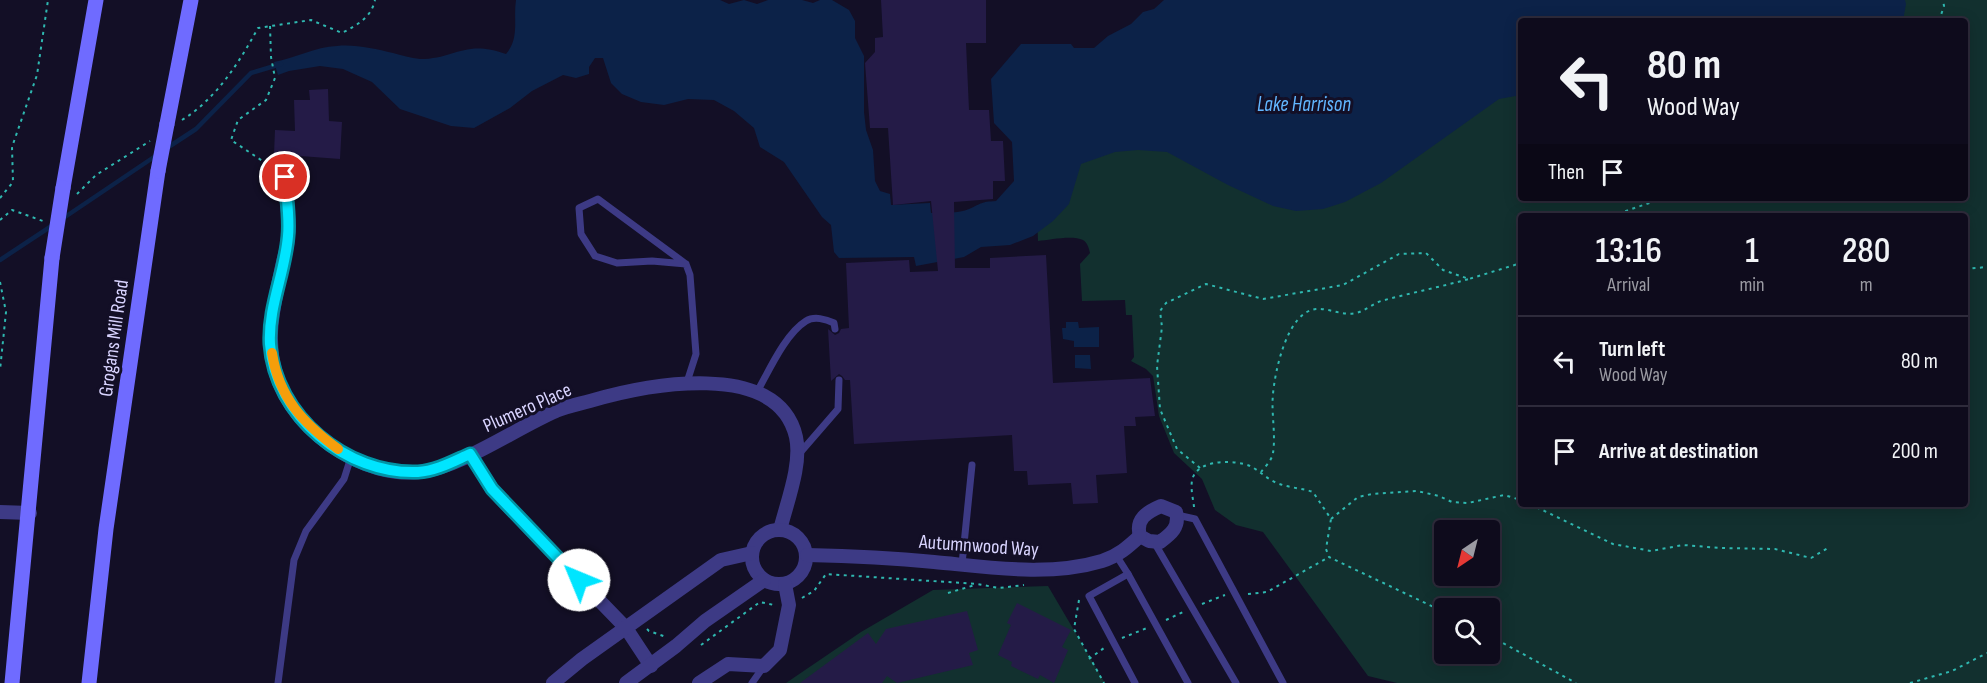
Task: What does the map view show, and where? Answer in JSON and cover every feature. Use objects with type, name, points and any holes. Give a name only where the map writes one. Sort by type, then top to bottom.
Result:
[{"type":"main road","points":[[12,683],[30,513],[37,407],[52,258],[67,193],[96,0]]},
{"type":"main road","name":"Grogans Mill Road","points":[[88,683],[106,529],[158,171],[173,123],[191,0]]},
{"type":"street","points":[[285,177],[288,236],[271,319],[270,344],[274,367],[281,387],[296,411],[315,432],[351,457],[389,471],[420,472],[446,465],[470,454]]},
{"type":"street","name":"Plumero Place","points":[[651,666],[627,628],[492,489],[470,454],[557,410],[628,390],[687,382],[724,385],[757,392],[775,403],[788,417],[796,435],[799,454],[780,530]]},
{"type":"street","points":[[1161,506],[1178,515],[1177,526],[1160,542],[1149,542],[1140,536],[1139,521],[1149,511],[1161,506]]},
{"type":"street","points":[[0,512],[30,513]]},
{"type":"street","points":[[780,530],[795,534],[799,538],[807,555],[806,566],[794,581],[773,584],[764,580],[754,569],[752,553],[759,538],[771,531],[780,530]]},
{"type":"street","name":"Autumnwood Way","points":[[807,555],[867,556],[1040,569],[1074,567],[1102,561],[1116,555],[1140,536]]},
{"type":"street","points":[[553,683],[582,658],[722,560],[752,553]]},
{"type":"street","points":[[626,683],[651,666],[705,621],[764,580]]},
{"type":"street","points":[[699,683],[728,664],[764,666],[780,650],[789,605],[785,584]]},
{"type":"lane","points":[[686,264],[652,261],[617,263],[595,256],[581,234],[579,208],[598,199],[686,264],[690,275],[696,354],[687,382]]},
{"type":"lane","points":[[757,392],[792,332],[808,319],[825,319],[834,323],[836,329]]},
{"type":"lane","points":[[799,454],[838,409],[838,380]]},
{"type":"lane","points":[[278,683],[294,560],[306,531],[344,478],[351,457]]},
{"type":"lane","points":[[962,564],[972,465]]},
{"type":"lane","points":[[1178,515],[1195,519],[1283,683]]},
{"type":"lane","points":[[1154,542],[1236,683]]},
{"type":"lane","points":[[1116,555],[1188,683]]},
{"type":"lane","points":[[1128,574],[1089,596],[1136,683]]},
{"type":"lane","points":[[752,683],[764,666]]},
{"type":"path","points":[[0,198],[13,182],[12,147],[37,75],[48,0]]},
{"type":"path","points":[[173,123],[198,110],[239,63],[258,28],[311,20],[342,33],[363,22],[375,0]]},
{"type":"path","points":[[1940,18],[1944,6],[1943,0]]},
{"type":"path","points":[[270,26],[270,57],[275,78],[266,100],[238,120],[231,140],[285,177]]},
{"type":"path","points":[[67,193],[152,140]]},
{"type":"path","points":[[1620,213],[1655,201]]},
{"type":"path","points":[[0,220],[12,210],[47,222]]},
{"type":"path","points":[[1200,468],[1177,449],[1160,409],[1156,366],[1162,327],[1160,311],[1166,303],[1206,284],[1263,298],[1343,285],[1399,254],[1426,253],[1443,270],[1469,279]]},
{"type":"path","points":[[1261,472],[1273,452],[1272,410],[1275,376],[1279,361],[1290,333],[1307,311],[1318,309],[1344,313],[1358,312],[1378,302],[1518,265]]},
{"type":"path","points":[[1968,269],[1987,267]]},
{"type":"path","points":[[0,282],[6,312],[0,370]]},
{"type":"path","points":[[1195,519],[1192,482],[1194,475],[1200,468],[1223,462],[1251,466],[1280,485],[1313,492],[1331,519]]},
{"type":"path","points":[[1434,607],[1329,557],[1326,549],[1331,519],[1358,497],[1372,494],[1417,491],[1439,496],[1452,502],[1468,503],[1504,495],[1518,499]]},
{"type":"path","points":[[1536,507],[1613,544],[1651,551],[1683,545],[1775,549],[1811,558],[1828,548]]},
{"type":"path","points":[[1089,658],[1113,642],[1224,595],[1267,592],[1329,557]]},
{"type":"path","points":[[693,651],[760,602],[789,605],[814,591],[826,574],[978,584],[999,588],[1030,584]]},
{"type":"path","points":[[948,593],[978,584]]},
{"type":"path","points":[[1081,593],[1074,629],[1104,683]]},
{"type":"path","points":[[1500,641],[1576,683]]},
{"type":"path","points":[[1910,683],[1952,671],[1987,653]]},
{"type":"green space","points":[[1488,0],[1987,0],[1987,683],[1397,683],[1368,676],[1263,532],[1236,525],[1215,510],[1202,479],[1174,453],[1159,416],[1153,376],[1146,369],[1131,361],[1134,357],[1132,315],[1126,315],[1125,300],[1082,301],[1080,264],[1090,253],[1086,243],[1073,238],[1038,241],[1036,187],[1043,166]]},
{"type":"green space","points":[[1048,586],[1105,683],[786,683],[861,632],[933,590]]},
{"type":"water","name":"Lake Harrison","points":[[516,0],[720,0],[729,4],[744,0],[757,4],[768,0],[802,0],[813,3],[820,0],[832,0],[849,10],[855,21],[855,38],[864,56],[864,112],[866,130],[873,150],[875,181],[880,191],[890,194],[891,205],[930,203],[931,213],[960,212],[984,202],[996,201],[1014,181],[1012,142],[994,123],[991,79],[1021,44],[1071,44],[1074,48],[1094,48],[1108,36],[1131,24],[1143,12],[1154,9],[1164,0],[1905,0],[1906,4],[1904,18],[1518,18],[1518,96],[1499,99],[1381,183],[1345,202],[1323,209],[1296,211],[1273,206],[1167,152],[1138,150],[1115,152],[1081,164],[1069,204],[1053,221],[1033,236],[1010,245],[981,247],[964,257],[916,266],[914,257],[839,258],[834,252],[831,225],[822,217],[784,162],[760,147],[754,128],[734,111],[714,100],[688,99],[664,105],[641,102],[622,94],[611,83],[603,58],[595,58],[589,67],[589,74],[576,78],[563,75],[532,91],[510,108],[474,128],[451,126],[400,109],[372,82],[343,69],[320,66],[278,75],[274,62],[321,48],[344,46],[372,48],[420,59],[480,48],[506,54],[515,35]]},
{"type":"water","points":[[1066,322],[1078,322],[1079,328],[1099,327],[1099,347],[1074,347],[1074,341],[1063,339],[1062,328],[1066,328]]},
{"type":"water","points":[[1075,355],[1090,355],[1091,369],[1075,368]]},
{"type":"building","points":[[881,0],[986,0],[986,43],[966,43],[969,110],[989,110],[991,141],[1003,141],[1005,181],[993,181],[993,199],[954,202],[955,268],[990,268],[990,258],[1046,255],[1053,383],[1150,378],[1155,416],[1135,417],[1136,426],[1124,426],[1127,473],[1096,475],[1098,503],[1073,504],[1071,483],[1028,485],[1027,471],[1014,471],[1012,435],[854,444],[850,380],[845,380],[839,374],[831,381],[828,329],[835,335],[841,329],[849,328],[846,263],[909,260],[910,272],[938,271],[931,201],[893,205],[888,128],[870,128],[865,63],[875,52],[875,38],[883,37]]},
{"type":"building","points":[[328,89],[329,121],[342,122],[340,159],[274,154],[275,130],[295,131],[294,100],[310,100],[309,90]]},
{"type":"building","points":[[1017,603],[1071,630],[1062,647],[1068,650],[1054,683],[1040,675],[1038,679],[1011,666],[1012,662],[998,655],[1011,625],[1007,623]]},
{"type":"building","points":[[967,611],[978,650],[969,653],[973,665],[897,683],[887,676],[882,683],[800,683],[868,633],[876,644],[886,629]]},
{"type":"waterway","points":[[167,148],[196,129],[251,73],[281,64]]},
{"type":"waterway","points":[[62,219],[157,155]]},
{"type":"waterway","points":[[0,260],[53,225]]},
{"type":"slow traffic","points":[[272,353],[281,387],[296,411],[315,432],[338,449]]},
{"type":"route","points":[[285,177],[288,236],[271,319],[270,344],[274,367],[281,387],[296,411],[315,432],[339,450],[363,463],[389,471],[420,472],[446,465],[470,454],[492,489],[579,580]]}]
